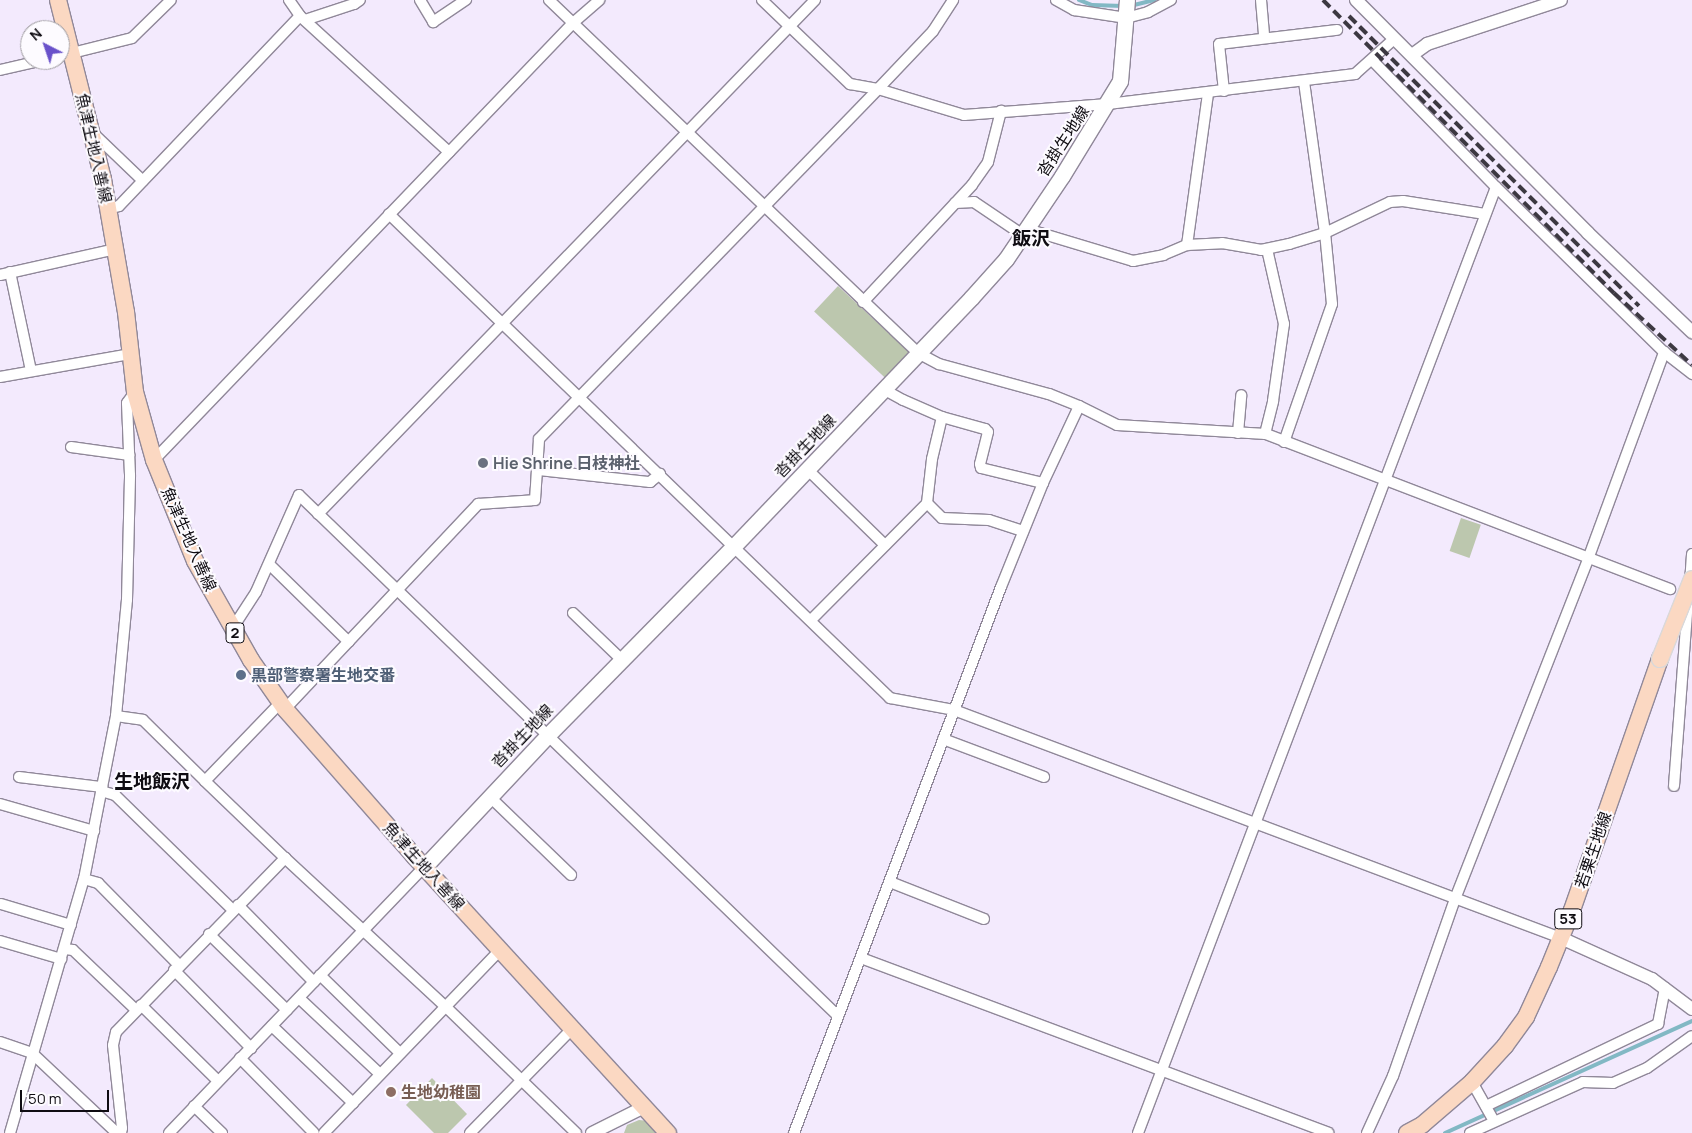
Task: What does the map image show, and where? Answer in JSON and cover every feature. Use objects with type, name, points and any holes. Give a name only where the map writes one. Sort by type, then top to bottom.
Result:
[{"type":"main road","name":"魚津生地入善線","points":[[58,0],[61,20]]},
{"type":"main road","name":"沓掛生地線","points":[[424,867],[546,736],[734,546],[972,298],[1025,232],[1108,104],[1120,81],[1127,9]]},
{"type":"main road","name":"魚津生地入善線","points":[[70,69],[92,133],[115,249],[135,392],[154,460],[195,561],[232,629],[282,706],[424,867],[668,1133]]},
{"type":"main road","name":"若栗生地線","points":[[1407,1133],[1422,1125],[1472,1082],[1505,1046],[1526,1017],[1561,938],[1660,659],[1692,579]]},
{"type":"street","points":[[70,54],[132,38],[171,0]]},
{"type":"street","points":[[289,0],[302,18],[449,152]]},
{"type":"street","points":[[108,209],[119,206],[302,18],[354,4],[360,0]]},
{"type":"street","points":[[420,0],[433,22],[466,0]]},
{"type":"street","points":[[549,0],[764,208],[918,353],[939,364],[1049,394],[1079,406],[1117,425],[1265,434],[1670,589]]},
{"type":"street","points":[[154,460],[573,23],[599,0]]},
{"type":"street","points":[[762,0],[850,84],[878,89],[964,115],[1108,104],[1354,74],[1394,39]]},
{"type":"street","points":[[318,514],[815,0]]},
{"type":"street","points":[[205,780],[349,642],[478,504],[535,500],[539,470],[539,439],[581,398],[933,31],[953,0]]},
{"type":"street","points":[[1056,0],[1074,10],[1127,9],[1148,12],[1171,0]]},
{"type":"street","points":[[1261,0],[1264,38]]},
{"type":"street","points":[[1356,0],[1588,233],[1692,332]]},
{"type":"street","points":[[1412,55],[1427,44],[1560,0]]},
{"type":"street","points":[[1224,91],[1219,44],[1337,30]]},
{"type":"street","points":[[1372,60],[1664,352],[1692,374]]},
{"type":"street","points":[[0,70],[20,65]]},
{"type":"street","points":[[1284,442],[1332,304],[1325,233],[1304,81]]},
{"type":"street","points":[[1187,245],[1208,93]]},
{"type":"street","points":[[863,302],[955,203],[988,162],[1002,111]]},
{"type":"street","points":[[92,133],[143,182]]},
{"type":"street","points":[[1138,1133],[1496,186]]},
{"type":"street","points":[[955,203],[974,202],[1025,232],[1133,260],[1163,256],[1187,245],[1222,243],[1261,250],[1267,249],[1325,233],[1390,202],[1404,201],[1485,214]]},
{"type":"street","points":[[389,214],[890,698],[954,710],[1561,938],[1652,979],[1692,1010]]},
{"type":"street","points":[[31,370],[5,274],[115,249]]},
{"type":"street","points":[[1265,434],[1273,401],[1284,324],[1267,249]]},
{"type":"street","points":[[1367,1133],[1393,1076],[1455,899],[1588,559],[1664,352]]},
{"type":"street","points":[[0,377],[31,370],[131,354]]},
{"type":"street","points":[[884,389],[903,400],[942,417],[985,429],[988,432],[980,464],[981,468],[1042,483]]},
{"type":"street","points":[[10,1133],[84,879],[116,716],[127,600],[128,403],[135,392]]},
{"type":"street","points":[[1238,433],[1241,395]]},
{"type":"street","points":[[794,1133],[1023,531],[1042,483],[1079,406]]},
{"type":"street","points":[[811,620],[927,503],[932,459],[942,417]]},
{"type":"street","points":[[71,447],[129,455]]},
{"type":"street","points":[[807,469],[885,546]]},
{"type":"street","points":[[539,470],[650,482],[660,474]]},
{"type":"street","points":[[232,629],[256,592],[270,565],[299,495],[546,736],[838,1016]]},
{"type":"street","points":[[927,503],[942,518],[989,520],[1023,531]]},
{"type":"street","points":[[1674,786],[1692,554]]},
{"type":"street","points":[[270,565],[349,642]]},
{"type":"street","points":[[573,613],[622,660]]},
{"type":"street","points":[[116,716],[143,720],[285,858],[446,1007],[576,1133]]},
{"type":"street","points":[[943,739],[1044,777]]},
{"type":"street","points":[[19,777],[102,789],[115,795],[236,908],[400,1054]]},
{"type":"street","points":[[490,796],[571,875]]},
{"type":"street","points":[[0,804],[94,831]]},
{"type":"street","points":[[0,1042],[32,1053],[119,1133],[122,1128],[113,1045],[116,1032],[209,934],[285,858]]},
{"type":"street","points":[[169,1133],[424,867]]},
{"type":"street","points":[[84,879],[98,883],[251,1048]]},
{"type":"street","points":[[890,882],[984,920]]},
{"type":"street","points":[[1,904],[71,925]]},
{"type":"street","points":[[209,934],[287,1010]]},
{"type":"street","points":[[0,941],[63,954],[73,950],[218,1081]]},
{"type":"street","points":[[324,1133],[501,950]]},
{"type":"street","points":[[861,958],[1328,1133]]},
{"type":"street","points":[[1486,1106],[1658,1024],[1665,988]]},
{"type":"street","points":[[299,998],[380,1074]]},
{"type":"street","points":[[272,1026],[353,1103]]},
{"type":"street","points":[[470,1133],[573,1028]]},
{"type":"street","points":[[1470,1133],[1583,1082],[1613,1083],[1647,1068],[1692,1036]]},
{"type":"street","points":[[240,1058],[314,1133]]},
{"type":"street","points":[[1472,1082],[1494,1121]]},
{"type":"street","points":[[194,1106],[222,1133]]},
{"type":"street","points":[[592,1133],[612,1129],[644,1107]]},
{"type":"green space","points":[[838,286],[910,353],[886,378],[814,312]]},
{"type":"green space","points":[[1461,518],[1481,525],[1469,558],[1450,551]]},
{"type":"green space","points":[[432,1078],[467,1114],[448,1133],[434,1133],[406,1105]]},
{"type":"green space","points":[[639,1120],[648,1121],[659,1133],[624,1133],[627,1125]]},
{"type":"waterway","points":[[1079,0],[1092,5],[1123,6]]},
{"type":"waterway","points":[[1130,6],[1154,0]]},
{"type":"waterway","points":[[1445,1133],[1692,1021]]},
{"type":"railway","points":[[1323,0],[1614,293],[1692,365]]},
{"type":"railway","points":[[1349,16],[1639,306]]},
{"type":"place","name":"Hie Shrine 日枝神社","points":[[483,463]]},
{"type":"place","name":"黒部警察署生地交番","points":[[241,675]]},
{"type":"place","name":"生地幼稚園","points":[[391,1092]]},
{"type":"district","name":"飯沢","points":[[1031,239]]},
{"type":"district","name":"生地飯沢","points":[[152,782]]}]
